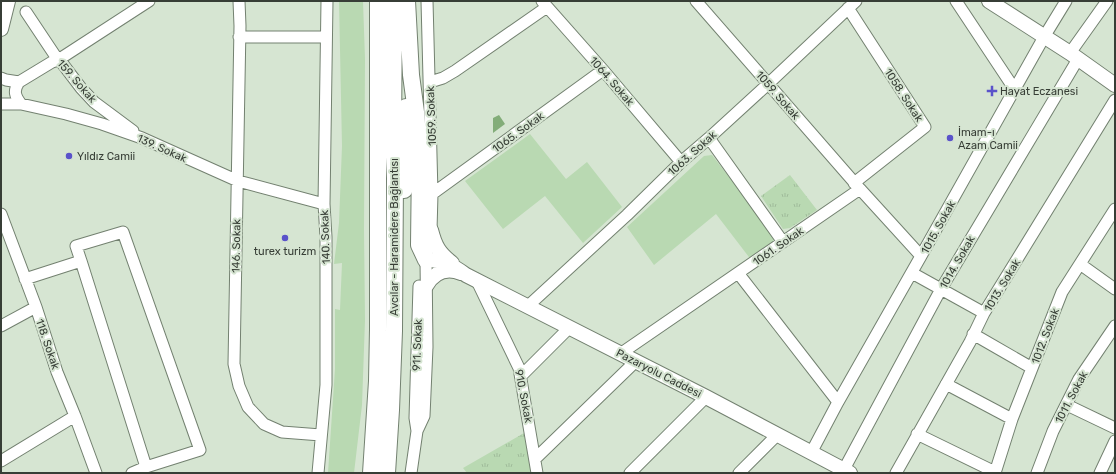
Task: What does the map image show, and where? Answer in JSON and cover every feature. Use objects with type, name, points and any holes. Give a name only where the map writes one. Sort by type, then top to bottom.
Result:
[{"type":"highway","points":[[369,1],[371,45],[373,60],[378,74]]},
{"type":"highway","name":"Avcılar - Haramidere Bağlantısı","points":[[371,473],[377,381],[378,329],[378,1]]},
{"type":"highway","name":"Avcılar - Haramidere Bağlantısı","points":[[387,473],[394,330],[394,1]]},
{"type":"highway","points":[[407,1],[411,75],[420,160],[420,245],[426,260]]},
{"type":"highway","points":[[395,230],[404,197],[407,135],[406,31],[408,18]]},
{"type":"main road","points":[[1,29],[8,1]]},
{"type":"main road","points":[[989,1],[1114,81]]},
{"type":"main road","points":[[997,1],[1009,14]]},
{"type":"main road","points":[[431,230],[435,244],[441,254],[471,277]]},
{"type":"main road","points":[[426,260],[435,259],[444,262],[471,277]]},
{"type":"main road","points":[[426,286],[432,276],[439,272],[456,271],[471,277]]},
{"type":"main road","name":"Pazaryolu Caddesi","points":[[471,277],[706,397],[845,472]]},
{"type":"street","points":[[22,104],[16,97],[15,92],[16,86],[19,82],[52,62],[58,60],[149,1]]},
{"type":"street","name":"146. Sokak","points":[[239,1],[238,182],[234,364],[239,386],[248,406],[264,424],[282,432],[321,435]]},
{"type":"street","name":"140. Sokak","points":[[318,473],[326,385],[326,237],[324,204],[327,1]]},
{"type":"street","name":"1059. Sokak","points":[[426,260],[431,230],[432,194],[427,1]]},
{"type":"street","name":"1059. Sokak","points":[[696,1],[857,186]]},
{"type":"street","points":[[956,1],[1015,90]]},
{"type":"street","name":"1015. Sokak","points":[[811,453],[838,402],[1044,37],[1066,1]]},
{"type":"street","name":"1014. Sokak","points":[[845,472],[942,289],[1074,56],[1108,1]]},
{"type":"street","points":[[430,82],[443,78],[456,71],[545,4]]},
{"type":"street","name":"1064. Sokak","points":[[545,4],[681,162]]},
{"type":"street","name":"1063. Sokak","points":[[528,306],[627,215],[681,162],[768,84],[852,5]]},
{"type":"street","name":"1058. Sokak","points":[[852,5],[925,127],[857,186]]},
{"type":"street","name":"159. Sokak","points":[[26,12],[58,60],[94,102],[142,138]]},
{"type":"street","points":[[239,37],[326,37]]},
{"type":"street","name":"1065. Sokak","points":[[432,194],[603,70]]},
{"type":"street","points":[[1,78],[19,82]]},
{"type":"street","name":"1013. Sokak","points":[[896,473],[974,334],[984,313],[1115,100]]},
{"type":"street","name":"139. Sokak","points":[[1,104],[22,104],[102,124],[142,138],[238,182],[324,204]]},
{"type":"street","points":[[102,124],[108,119],[109,115],[107,112]]},
{"type":"street","points":[[709,138],[783,242]]},
{"type":"street","points":[[857,186],[921,256]]},
{"type":"street","name":"1061. Sokak","points":[[620,354],[738,274],[857,186]]},
{"type":"street","name":"1012. Sokak","points":[[995,473],[1012,419],[1062,292],[1115,209]]},
{"type":"street","name":"118. Sokak","points":[[1,214],[36,307],[57,372],[96,473]]},
{"type":"street","points":[[132,473],[200,450],[123,232],[76,246],[146,467]]},
{"type":"street","name":"911. Sokak","points":[[411,473],[418,431],[424,416],[427,347],[426,260]]},
{"type":"street","name":"911. Sokak","points":[[418,431],[415,418],[420,270],[426,260]]},
{"type":"street","points":[[25,279],[81,261]]},
{"type":"street","points":[[1080,264],[1115,288]]},
{"type":"street","points":[[912,273],[984,313]]},
{"type":"street","points":[[738,274],[838,402]]},
{"type":"street","name":"910. Sokak","points":[[471,277],[519,368],[536,458],[537,473]]},
{"type":"street","points":[[1,326],[36,307]]},
{"type":"street","name":"1011. Sokak","points":[[1038,473],[1053,431],[1079,379],[1115,326]]},
{"type":"street","points":[[521,376],[569,328]]},
{"type":"street","points":[[974,334],[1032,368]]},
{"type":"street","points":[[536,458],[635,362]]},
{"type":"street","points":[[946,384],[1012,419]]},
{"type":"street","points":[[630,473],[706,397]]},
{"type":"street","points":[[1067,405],[1115,428]]},
{"type":"street","points":[[1,461],[75,416]]},
{"type":"street","points":[[917,434],[995,473]]},
{"type":"street","points":[[738,473],[777,435]]},
{"type":"street","points":[[1100,473],[1115,441]]},
{"type":"green space","points":[[339,1],[363,1],[365,59],[365,320],[362,405],[354,473],[328,473],[335,369],[335,309],[340,310],[342,263],[334,264],[339,223],[342,146]]},
{"type":"green space","points":[[530,134],[566,179],[587,162],[622,207],[583,243],[545,196],[503,229],[465,181]]},
{"type":"green space","points":[[712,155],[773,234],[774,243],[752,261],[716,214],[654,265],[627,227],[704,156]]},
{"type":"green space","points":[[790,175],[817,210],[790,228],[783,229],[761,196]]},
{"type":"green space","points":[[524,433],[531,473],[467,473],[463,468]]},
{"type":"shaded area","points":[[499,115],[505,124],[493,133],[493,118]]},
{"type":"place","name":"Hayat Eczanesi","points":[[992,91]]},
{"type":"place","name":"İmam-ı Azam Camii","points":[[950,138]]},
{"type":"place","name":"Yıldız Camii","points":[[69,156]]},
{"type":"place","name":"turex turizm","points":[[285,238]]}]
